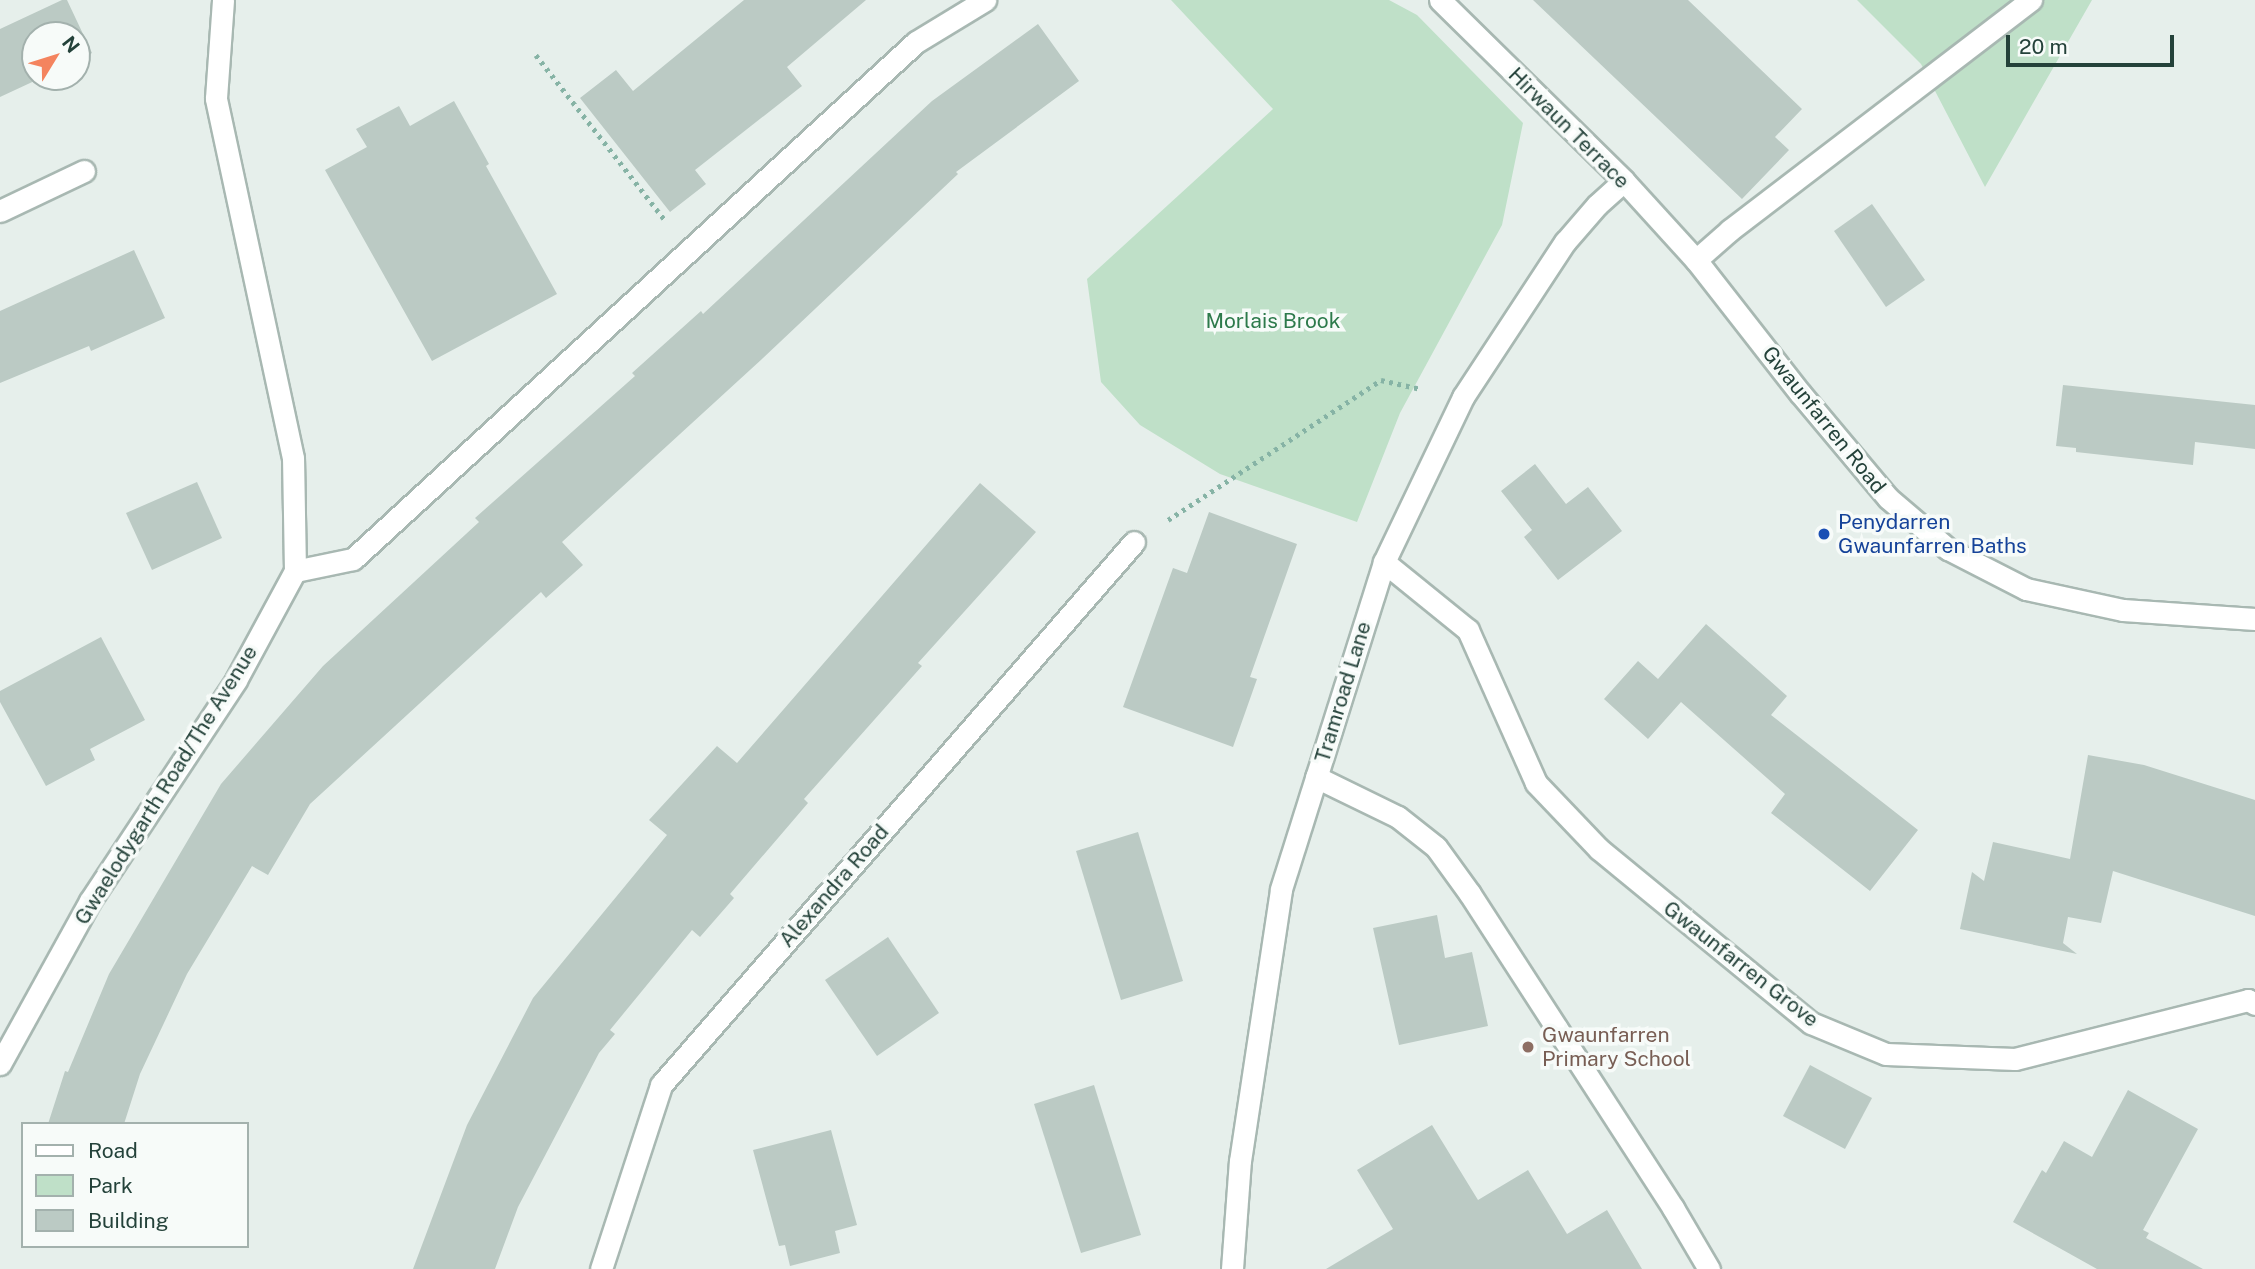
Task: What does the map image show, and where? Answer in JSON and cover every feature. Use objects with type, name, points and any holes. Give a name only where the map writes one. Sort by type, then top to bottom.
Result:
[{"type":"street","name":"Gwaelodygarth Road/The Avenue","points":[[0,1064],[90,901],[236,680],[295,571],[293,458],[216,98],[223,0]]},
{"type":"street","points":[[295,571],[353,559],[916,42],[985,0]]},
{"type":"street","name":"Hirwaun Terrace","points":[[1440,0],[1624,181],[1696,260]]},
{"type":"street","points":[[1696,260],[1730,230],[2031,0]]},
{"type":"street","points":[[0,211],[83,172]]},
{"type":"street","name":"Tramroad Lane","points":[[1232,1269],[1240,1161],[1281,889],[1384,562],[1463,397],[1565,242],[1597,205],[1624,181]]},
{"type":"street","name":"Gwaunfarren Road","points":[[1696,260],[1800,393],[1888,498],[1948,549],[2026,589],[2123,610],[2255,619]]},
{"type":"street","name":"Alexandra Road","points":[[601,1269],[661,1085],[1134,542]]},
{"type":"street","name":"Gwaunfarren Grove","points":[[1384,562],[1468,630],[1536,783],[1599,849],[1811,1023],[1886,1054],[2015,1059],[2248,1000],[2255,1004]]},
{"type":"street","points":[[1316,777],[1398,817],[1436,847],[1470,894],[1673,1208],[1709,1269]]},
{"type":"path","points":[[536,55],[688,250]]},
{"type":"path","points":[[1134,542],[1381,380],[1463,397]]},
{"type":"green space","name":"Morlais Brook","points":[[1171,0],[1389,0],[1417,15],[1523,123],[1502,225],[1400,413],[1357,522],[1220,474],[1140,425],[1101,382],[1087,279],[1273,109]]},
{"type":"green space","points":[[1857,0],[2092,0],[1985,187],[1921,64]]},
{"type":"building","points":[[62,0],[67,0],[77,21],[21,21],[21,87],[0,97],[0,29]]},
{"type":"building","points":[[744,0],[866,0],[787,67],[802,86],[695,170],[706,184],[670,212],[580,98],[616,70],[633,91]]},
{"type":"building","points":[[1533,0],[1688,0],[1802,109],[1775,137],[1789,150],[1742,199]]},
{"type":"building","points":[[1038,24],[1079,81],[956,172],[958,174],[762,359],[562,542],[583,565],[546,598],[541,592],[310,804],[268,875],[252,866],[187,974],[140,1074],[125,1122],[49,1122],[65,1071],[68,1072],[109,974],[221,784],[323,666],[479,522],[475,518],[635,376],[632,373],[701,311],[703,314],[932,101]]},
{"type":"building","points":[[454,101],[489,164],[486,166],[557,294],[432,361],[325,170],[367,147],[356,129],[399,106],[410,126]]},
{"type":"building","points":[[1872,204],[1925,280],[1886,307],[1834,231]]},
{"type":"building","points":[[134,250],[165,318],[91,351],[89,346],[0,383],[0,311]]},
{"type":"building","points":[[2063,385],[2255,405],[2255,449],[2195,442],[2193,465],[2076,452],[2076,448],[2056,446]]},
{"type":"building","points":[[1535,464],[1566,504],[1588,487],[1622,531],[1558,580],[1524,537],[1532,530],[1501,491]]},
{"type":"building","points":[[197,482],[222,538],[152,570],[126,513]]},
{"type":"building","points":[[980,483],[1036,532],[918,663],[922,666],[804,799],[808,803],[730,894],[734,898],[700,937],[692,930],[610,1030],[615,1034],[599,1053],[518,1207],[495,1269],[413,1269],[467,1125],[533,998],[667,835],[649,820],[717,746],[737,763]]},
{"type":"building","points":[[1209,512],[1297,544],[1250,677],[1257,679],[1233,747],[1123,707],[1173,568],[1187,573]]},
{"type":"building","points":[[1706,624],[1787,696],[1771,715],[1918,830],[1870,891],[1771,813],[1785,794],[1681,702],[1648,739],[1604,699],[1638,661],[1658,679]]},
{"type":"building","points":[[101,637],[145,720],[90,749],[95,760],[46,786],[0,702],[0,691]]},
{"type":"building","points":[[2088,755],[2144,765],[2255,800],[2255,916],[2113,871],[2101,923],[2068,917],[2063,943],[2077,954],[1960,929],[1972,872],[1984,881],[1993,842],[2070,859]]},
{"type":"building","points":[[1138,832],[1183,981],[1121,1000],[1076,851]]},
{"type":"building","points":[[1437,915],[1445,958],[1472,952],[1488,1026],[1399,1045],[1373,928]]},
{"type":"building","points":[[888,937],[939,1013],[877,1056],[825,980]]},
{"type":"building","points":[[1810,1065],[1872,1098],[1845,1149],[1783,1116]]},
{"type":"building","points":[[1094,1085],[1141,1235],[1081,1253],[1034,1104]]},
{"type":"building","points":[[2128,1090],[2198,1129],[2143,1230],[2149,1233],[2146,1238],[2203,1269],[2097,1269],[2013,1222],[2042,1170],[2046,1173],[2064,1141],[2092,1157]]},
{"type":"building","points":[[1432,1125],[1478,1200],[1528,1170],[1567,1234],[1607,1210],[1642,1269],[1326,1269],[1393,1229],[1357,1170]]},
{"type":"building","points":[[831,1130],[857,1225],[835,1231],[840,1253],[790,1266],[785,1245],[779,1246],[753,1150]]},
{"type":"place","name":"Penydarren Gwaunfarren Baths","points":[[1824,534]]},
{"type":"place","name":"Gwaunfarren Primary School","points":[[1528,1047]]}]
